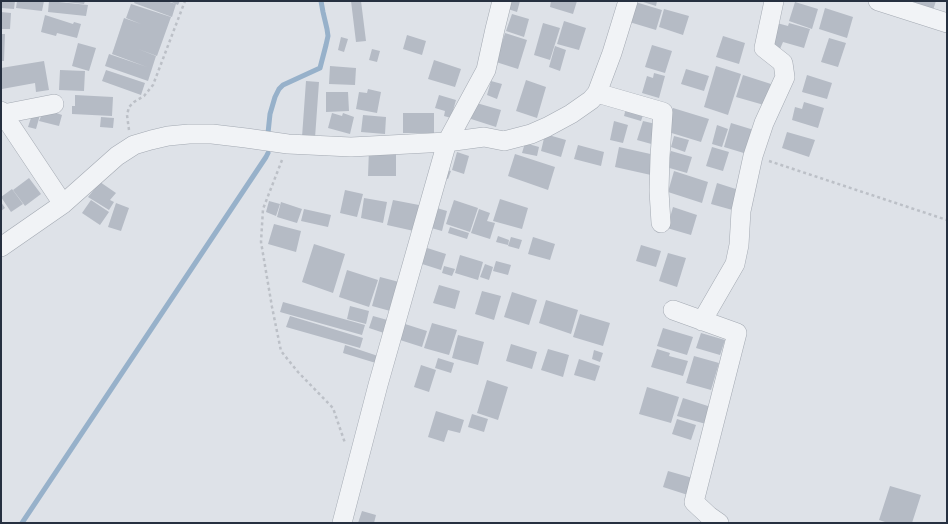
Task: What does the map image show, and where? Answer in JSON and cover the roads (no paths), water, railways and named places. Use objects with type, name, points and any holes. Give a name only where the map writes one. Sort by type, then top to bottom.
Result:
[{"type":"street","points":[[342,523],[378,385],[447,142],[486,70],[502,1]]},
{"type":"street","points":[[1,247],[63,204],[117,156],[134,146],[168,136],[204,134],[288,144],[351,146],[447,142],[484,137],[504,141],[531,134],[571,114],[591,100],[597,93],[612,53],[628,1]]},
{"type":"street","points":[[702,321],[735,264],[739,245],[741,211],[753,156],[764,123],[785,77],[783,63],[764,48],[774,1]]},
{"type":"street","points":[[878,1],[898,4],[947,23]]},
{"type":"street","points":[[597,93],[663,112],[659,191],[661,223]]},
{"type":"street","points":[[54,104],[2,112],[63,204]]},
{"type":"street","points":[[673,310],[737,333],[694,502],[719,523]]},
{"type":"waterway","points":[[268,133],[270,114],[279,89],[283,85],[320,68],[328,36],[321,1]]},
{"type":"waterway","points":[[22,523],[268,153]]}]
